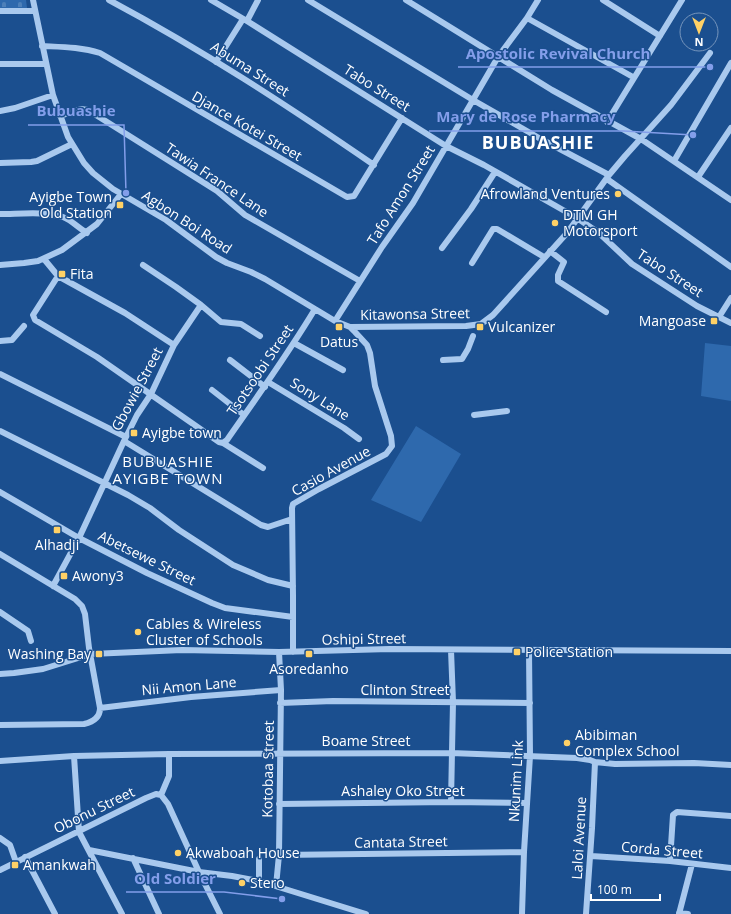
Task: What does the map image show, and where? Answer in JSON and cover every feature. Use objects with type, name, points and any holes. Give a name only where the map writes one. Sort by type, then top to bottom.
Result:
[{"type":"street","name":"Agbon Boi Road","points":[[33,0],[53,95],[60,116],[72,144],[90,170],[113,189],[166,220],[222,260],[265,279],[335,321],[350,327]]},
{"type":"street","name":"Abuma Street","points":[[109,0],[216,62],[306,119],[374,165]]},
{"type":"street","name":"Tabo Street","points":[[211,0],[446,146],[577,218],[599,233],[632,264],[697,306],[731,323]]},
{"type":"street","points":[[216,62],[258,0]]},
{"type":"street","points":[[308,0],[473,100],[608,177],[731,267]]},
{"type":"street","points":[[406,0],[552,90],[641,139],[731,200]]},
{"type":"street","name":"Tafo Amon Street","points":[[335,321],[360,281],[413,203],[498,57],[527,18],[538,0]]},
{"type":"street","points":[[603,0],[660,36]]},
{"type":"street","points":[[608,122],[633,77],[682,0]]},
{"type":"street","points":[[0,11],[35,11]]},
{"type":"street","points":[[527,18],[633,77]]},
{"type":"street","name":"Djance Kotei Street","points":[[42,46],[74,47],[100,53],[345,197],[350,198],[354,196],[402,118]]},
{"type":"street","points":[[472,262],[493,229],[497,229],[544,257],[567,233],[608,177],[671,105],[710,53]]},
{"type":"street","points":[[674,161],[731,63]]},
{"type":"street","points":[[0,64],[46,64]]},
{"type":"street","points":[[0,111],[15,108],[53,95]]},
{"type":"street","name":"Tawia France Lane","points":[[60,116],[85,109],[94,113],[217,191],[245,215],[360,281]]},
{"type":"street","points":[[698,177],[731,128]]},
{"type":"street","points":[[0,163],[37,161],[72,144]]},
{"type":"street","points":[[442,248],[471,209],[495,172]]},
{"type":"street","points":[[0,265],[31,262],[44,259],[62,250],[87,233],[97,224],[121,194]]},
{"type":"street","points":[[0,214],[45,214],[58,216],[67,219],[87,233]]},
{"type":"street","points":[[550,251],[564,262],[558,275],[558,280],[606,312]]},
{"type":"street","name":"Kitawonsa Street","points":[[350,327],[466,326],[480,324],[493,315],[544,257]]},
{"type":"street","name":"Gbowie Street","points":[[44,259],[58,276],[125,313],[174,345],[151,394],[125,439],[79,538],[53,586]]},
{"type":"street","points":[[143,265],[169,281],[221,322],[241,324],[260,336]]},
{"type":"street","points":[[58,276],[33,315],[35,320],[96,357],[219,442],[223,442],[263,468]]},
{"type":"street","points":[[719,317],[731,298]]},
{"type":"street","points":[[174,345],[201,305]]},
{"type":"street","name":"Tsotsoobi Street","points":[[223,442],[267,384],[315,309]]},
{"type":"street","points":[[0,341],[12,340],[24,326]]},
{"type":"street","name":"Casio Avenue","points":[[292,652],[293,504],[386,454],[392,446],[391,436],[375,386],[370,353],[367,345],[350,327]]},
{"type":"street","points":[[443,360],[462,359],[473,336]]},
{"type":"street","points":[[294,343],[344,370]]},
{"type":"street","name":"Sony Lane","points":[[230,360],[267,384],[344,428],[359,439]]},
{"type":"street","points":[[0,374],[125,439],[261,525],[268,527],[292,519]]},
{"type":"street","points":[[212,390],[244,415]]},
{"type":"street","points":[[474,415],[507,411]]},
{"type":"street","points":[[0,431],[104,483],[150,508],[209,551],[233,565],[268,580],[293,586]]},
{"type":"street","name":"Abetsewe Street","points":[[0,492],[79,538],[147,573],[218,605],[238,610],[293,617]]},
{"type":"street","points":[[0,554],[74,599],[82,606],[86,617],[90,654],[100,708],[100,713],[94,722],[84,724],[0,725]]},
{"type":"street","points":[[0,612],[28,631],[31,641]]},
{"type":"street","name":"Oshipi Street","points":[[0,674],[43,669],[90,654],[182,650],[279,652],[390,649],[731,650]]},
{"type":"street","points":[[451,650],[453,702],[451,802]]},
{"type":"street","name":"Nkunim Link","points":[[522,914],[530,756],[529,650]]},
{"type":"street","name":"Kotobaa Street","points":[[276,886],[279,855],[281,754],[281,690],[279,652]]},
{"type":"street","name":"Nii Amon Lane","points":[[100,708],[191,697],[281,690]]},
{"type":"street","name":"Clinton Street","points":[[280,703],[453,702],[530,704]]},
{"type":"street","name":"Boame Street","points":[[0,761],[74,756],[169,754],[451,753],[577,758],[615,764],[694,763],[731,765]]},
{"type":"street","points":[[169,754],[169,776],[161,796],[168,804],[220,914]]},
{"type":"street","points":[[74,756],[79,832],[122,914]]},
{"type":"street","name":"Laloi Avenue","points":[[586,914],[591,856],[595,762]]},
{"type":"street","name":"Obonu Street","points":[[0,870],[146,798],[156,794],[161,796]]},
{"type":"street","name":"Ashaley Oko Street","points":[[279,804],[451,802],[527,803]]},
{"type":"street","points":[[670,861],[674,815],[677,812],[731,816]]},
{"type":"street","points":[[0,838],[10,845],[16,862]]},
{"type":"street","points":[[89,850],[199,872],[259,881],[366,914]]},
{"type":"street","name":"Cantata Street","points":[[279,855],[524,852]]},
{"type":"street","name":"Corda Street","points":[[591,856],[670,861],[731,868]]},
{"type":"street","points":[[25,857],[55,914]]},
{"type":"street","points":[[133,858],[159,914]]},
{"type":"street","points":[[259,859],[259,881]]},
{"type":"street","points":[[688,914],[679,913],[692,864]]},
{"type":"green space","points":[[0,0],[26,0],[27,8],[0,9]]},
{"type":"green space","points":[[705,343],[731,346],[731,401],[701,396]]},
{"type":"green space","points":[[416,426],[461,454],[421,522],[371,500]]},
{"type":"place","name":"Apostolic Revival Church","points":[[710,67]]},
{"type":"place","name":"Mary de Rose Pharmacy","points":[[693,135]]},
{"type":"place","name":"Bubuashie","points":[[126,193]]},
{"type":"place","name":"Afrowland Ventures","points":[[618,194]]},
{"type":"place","name":"Ayigbe Town Old Station","points":[[120,205]]},
{"type":"place","name":"DTM GH Motorsport","points":[[555,223]]},
{"type":"place","name":"Fita","points":[[62,274]]},
{"type":"place","name":"Mangoase","points":[[714,321]]},
{"type":"place","name":"Datus","points":[[339,327]]},
{"type":"place","name":"Vulcanizer","points":[[480,327]]},
{"type":"place","name":"Ayigbe town","points":[[134,433]]},
{"type":"place","name":"Alhadji","points":[[57,530]]},
{"type":"place","name":"Awony3","points":[[64,576]]},
{"type":"place","name":"Cables & Wireless Cluster of Schools","points":[[138,632]]},
{"type":"place","name":"Police Station","points":[[517,652]]},
{"type":"place","name":"Washing Bay","points":[[99,654]]},
{"type":"place","name":"Asoredanho","points":[[309,654]]},
{"type":"place","name":"Abibiman Complex School","points":[[567,743]]},
{"type":"place","name":"Akwaboah House","points":[[178,853]]},
{"type":"place","name":"Amankwah","points":[[15,865]]},
{"type":"place","name":"Stero","points":[[242,883]]},
{"type":"place","name":"Old Soldier","points":[[282,899]]},
{"type":"district","name":"BUBUASHIE","points":[[538,143]]},
{"type":"district","name":"BUBUASHIE AYIGBE TOWN","points":[[168,470]]}]
